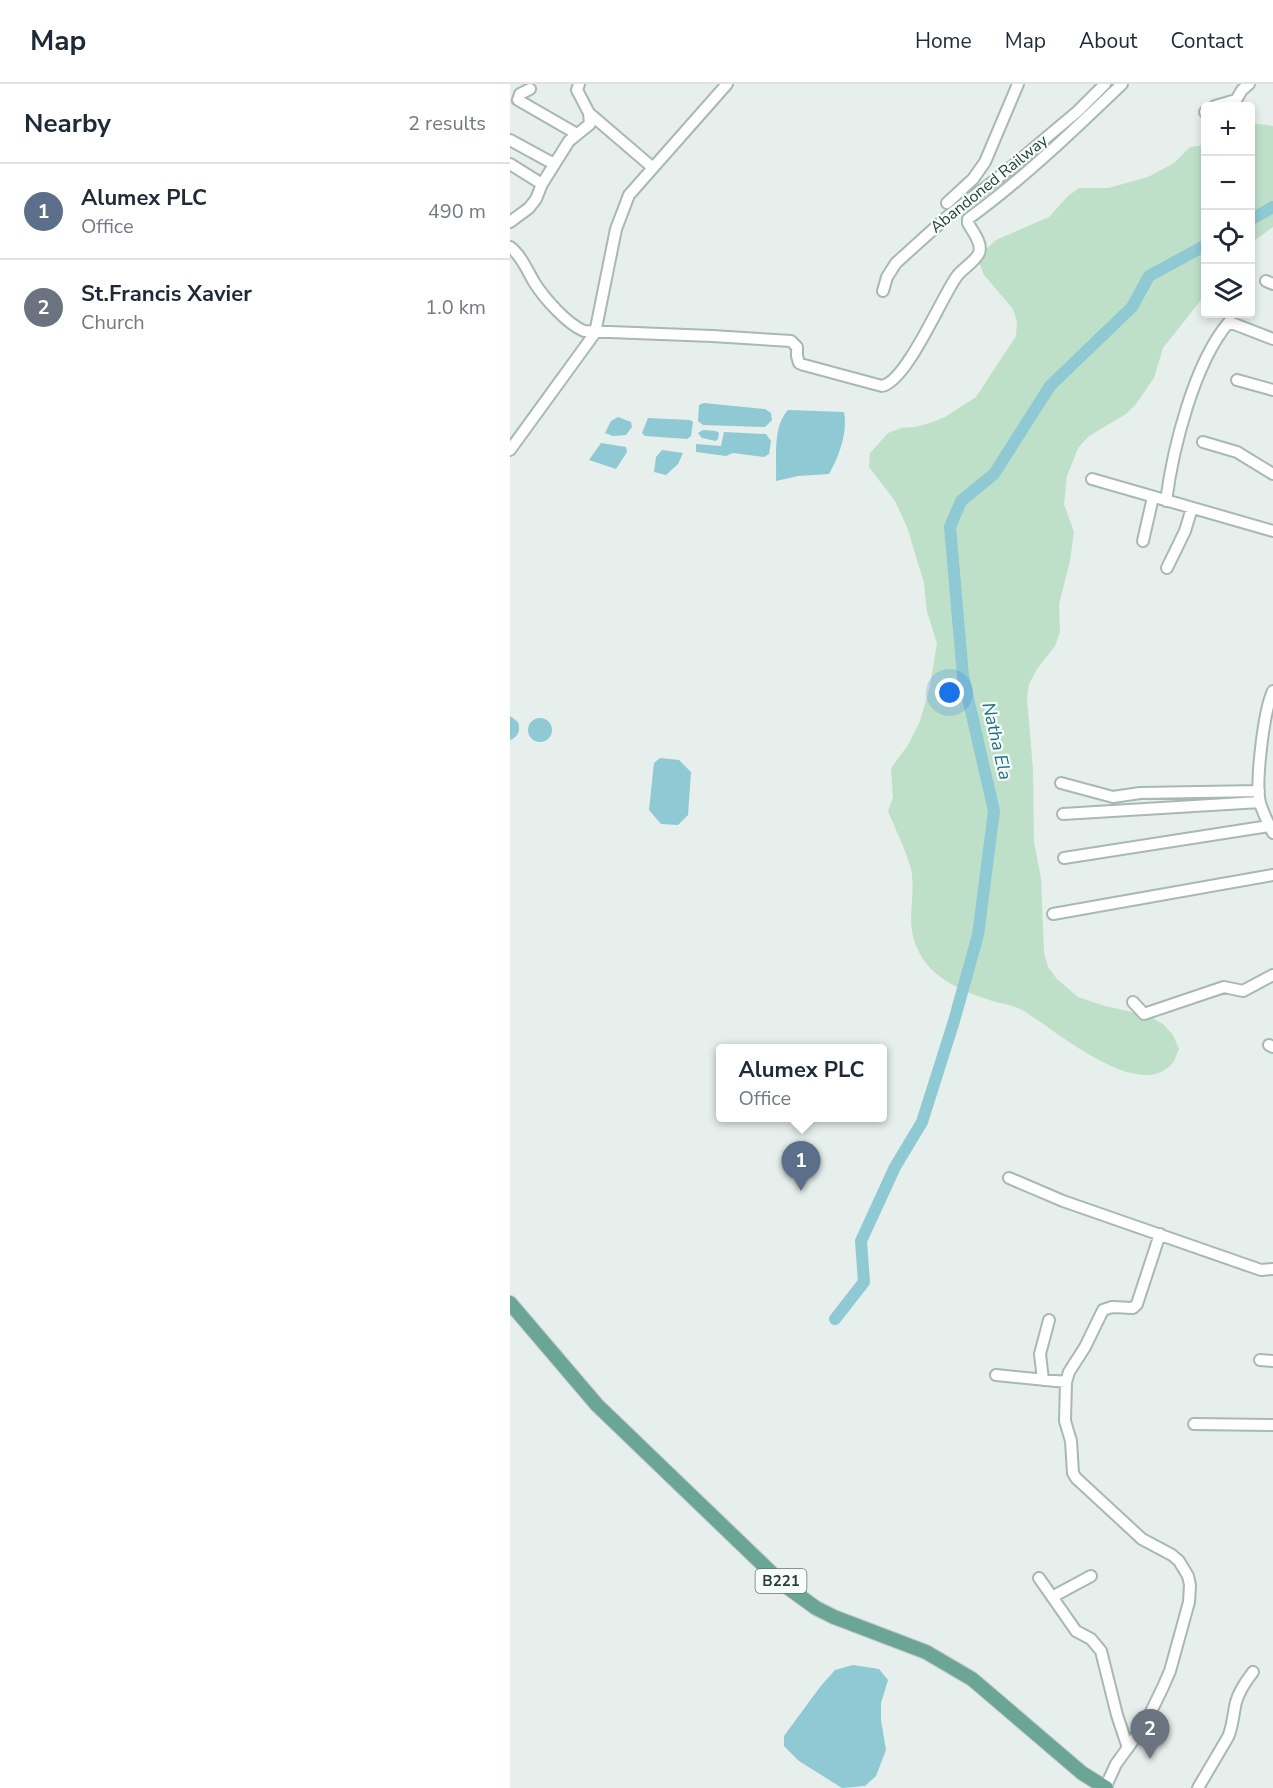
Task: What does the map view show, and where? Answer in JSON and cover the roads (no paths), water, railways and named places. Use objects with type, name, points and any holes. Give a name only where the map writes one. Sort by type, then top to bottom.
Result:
[{"type":"main road","name":"B221","points":[[510,1303],[597,1405],[783,1584],[816,1608],[926,1652],[972,1679],[1082,1773],[1105,1788]]},
{"type":"street","points":[[579,84],[577,90],[589,113],[652,167]]},
{"type":"street","points":[[510,450],[595,333],[616,229],[629,195],[727,84]]},
{"type":"street","points":[[947,203],[974,179],[985,162],[1018,84]]},
{"type":"street","name":"Abandoned Railway","points":[[884,291],[887,277],[896,262],[948,216],[1003,174],[1078,111],[1105,84]]},
{"type":"street","points":[[510,247],[518,254],[537,286],[568,324],[584,331],[791,341],[798,348],[799,363],[882,386],[888,385],[904,367],[957,276],[978,254],[980,248],[968,219],[1057,146],[1122,84]]},
{"type":"street","points":[[1229,102],[1236,100],[1249,84]]},
{"type":"street","points":[[530,89],[520,94],[518,100],[577,135]]},
{"type":"street","points":[[510,222],[529,208],[536,199],[542,184],[569,141],[590,124],[589,113]]},
{"type":"street","points":[[510,140],[554,164]]},
{"type":"street","points":[[510,164],[542,184]]},
{"type":"street","points":[[1166,501],[1169,478],[1190,394],[1220,332],[1229,322],[1273,339]]},
{"type":"street","points":[[1237,380],[1273,390]]},
{"type":"street","points":[[1203,442],[1237,452],[1273,474]]},
{"type":"street","points":[[1092,479],[1273,531]]},
{"type":"street","points":[[1143,541],[1153,497]]},
{"type":"street","points":[[1167,568],[1185,531],[1192,508]]},
{"type":"street","points":[[1064,858],[1271,830],[1259,796],[1266,711],[1273,691]]},
{"type":"street","points":[[1061,783],[1113,797],[1140,793],[1259,796]]},
{"type":"street","points":[[1063,814],[1259,796]]},
{"type":"street","points":[[1053,914],[1273,875]]},
{"type":"street","points":[[1133,1002],[1144,1014],[1224,987],[1243,991],[1273,975]]},
{"type":"street","points":[[1009,1178],[1063,1201],[1261,1270],[1273,1269]]},
{"type":"street","points":[[1105,1788],[1110,1774],[1153,1711],[1170,1671],[1189,1602],[1190,1585],[1188,1576],[1179,1561],[1142,1539],[1074,1476],[1071,1441],[1065,1420],[1066,1382],[1069,1372],[1103,1310],[1112,1306],[1133,1308],[1137,1304],[1160,1234]]},
{"type":"street","points":[[1043,1380],[1040,1354],[1049,1320]]},
{"type":"street","points":[[1260,1360],[1273,1361]]},
{"type":"street","points":[[996,1375],[1066,1382]]},
{"type":"street","points":[[1243,1419],[1273,1419]]},
{"type":"street","points":[[1194,1424],[1273,1425]]},
{"type":"street","points":[[1052,1597],[1091,1576]]},
{"type":"street","points":[[1039,1578],[1076,1632],[1091,1639],[1101,1651],[1128,1748]]},
{"type":"street","points":[[1198,1788],[1228,1737],[1236,1702],[1253,1672]]},
{"type":"water","points":[[704,403],[765,409],[771,413],[772,420],[765,427],[703,425],[698,421],[699,405]]},
{"type":"water","points":[[788,410],[844,412],[845,428],[842,444],[829,474],[798,476],[776,481],[777,434]]},
{"type":"water","points":[[618,417],[631,422],[632,427],[626,435],[613,436],[605,433],[611,421]]},
{"type":"water","points":[[648,418],[690,420],[693,422],[691,436],[687,439],[645,436],[642,433]]},
{"type":"water","points":[[703,430],[716,431],[719,433],[718,439],[716,441],[702,438],[698,433]]},
{"type":"water","points":[[724,432],[766,434],[771,441],[769,454],[764,457],[733,453],[726,456],[696,452],[696,444],[721,446]]},
{"type":"water","points":[[601,443],[626,447],[627,452],[616,469],[589,460]]},
{"type":"water","points":[[662,450],[683,453],[678,464],[666,475],[654,472],[656,457]]},
{"type":"water","points":[[510,716],[518,722],[519,730],[517,735],[510,740]]},
{"type":"water","points":[[540,718],[549,721],[552,730],[549,739],[540,742],[531,739],[528,730],[531,721]]},
{"type":"water","points":[[660,758],[679,760],[691,772],[688,815],[678,825],[661,824],[649,810],[654,763]]},
{"type":"water","points":[[853,1665],[879,1669],[888,1680],[881,1703],[886,1750],[876,1776],[865,1786],[842,1788],[799,1761],[784,1746],[784,1736],[835,1670]]},
{"type":"waterway","name":"Natha Ela","points":[[1255,217],[1273,207]]},
{"type":"waterway","name":"Natha Ela","points":[[835,1319],[864,1282],[861,1241],[895,1167],[922,1122],[978,935],[994,811],[963,676],[950,527],[961,501],[994,474],[1050,386],[1132,307],[1149,276],[1201,248]]},
{"type":"place","name":"Alumex PLC","points":[[801,1191]]},
{"type":"place","name":"St.Francis Xavier","points":[[1150,1759]]}]
